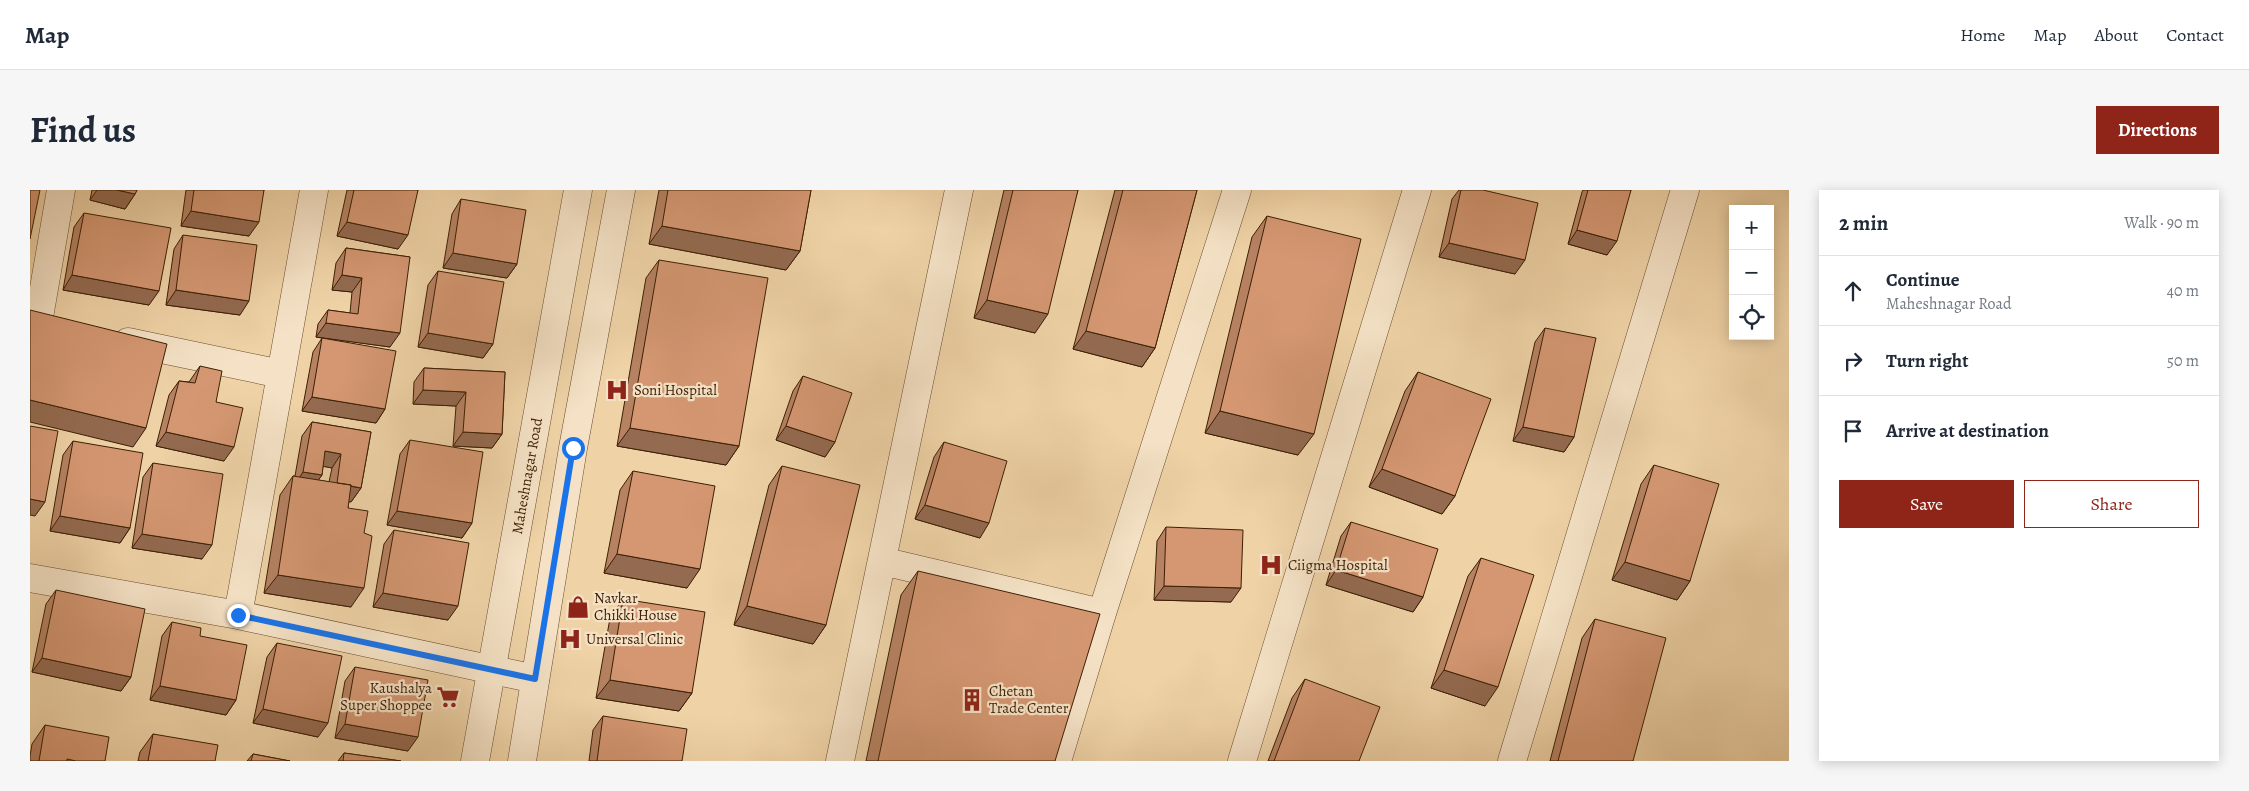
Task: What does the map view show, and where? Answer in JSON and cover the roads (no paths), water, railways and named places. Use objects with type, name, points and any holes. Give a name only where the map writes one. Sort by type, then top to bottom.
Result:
[{"type":"street","points":[[61,190],[34,322],[67,329]]},
{"type":"street","points":[[238,615],[314,190]]},
{"type":"street","name":"Maheshnagar Road","points":[[475,761],[578,190]]},
{"type":"street","points":[[522,761],[573,448],[622,190]]},
{"type":"street","points":[[840,761],[959,190]]},
{"type":"street","points":[[1057,761],[1102,614],[1238,190]]},
{"type":"street","points":[[1242,761],[1417,190]]},
{"type":"street","points":[[1512,761],[1685,190]]},
{"type":"street","points":[[106,337],[281,374]]},
{"type":"street","points":[[882,561],[1102,614]]},
{"type":"street","points":[[30,578],[238,615],[535,679]]},
{"type":"place","name":"Soni Hospital","points":[[617,390]]},
{"type":"place","name":"Ciigma Hospital","points":[[1271,565]]},
{"type":"place","name":"Navkar Chikki House","points":[[578,607]]},
{"type":"place","name":"Universal Clinic","points":[[570,639]]},
{"type":"place","name":"Kaushalya Super Shoppee","points":[[448,697]]},
{"type":"place","name":"Chetan Trade Center","points":[[972,700]]}]
